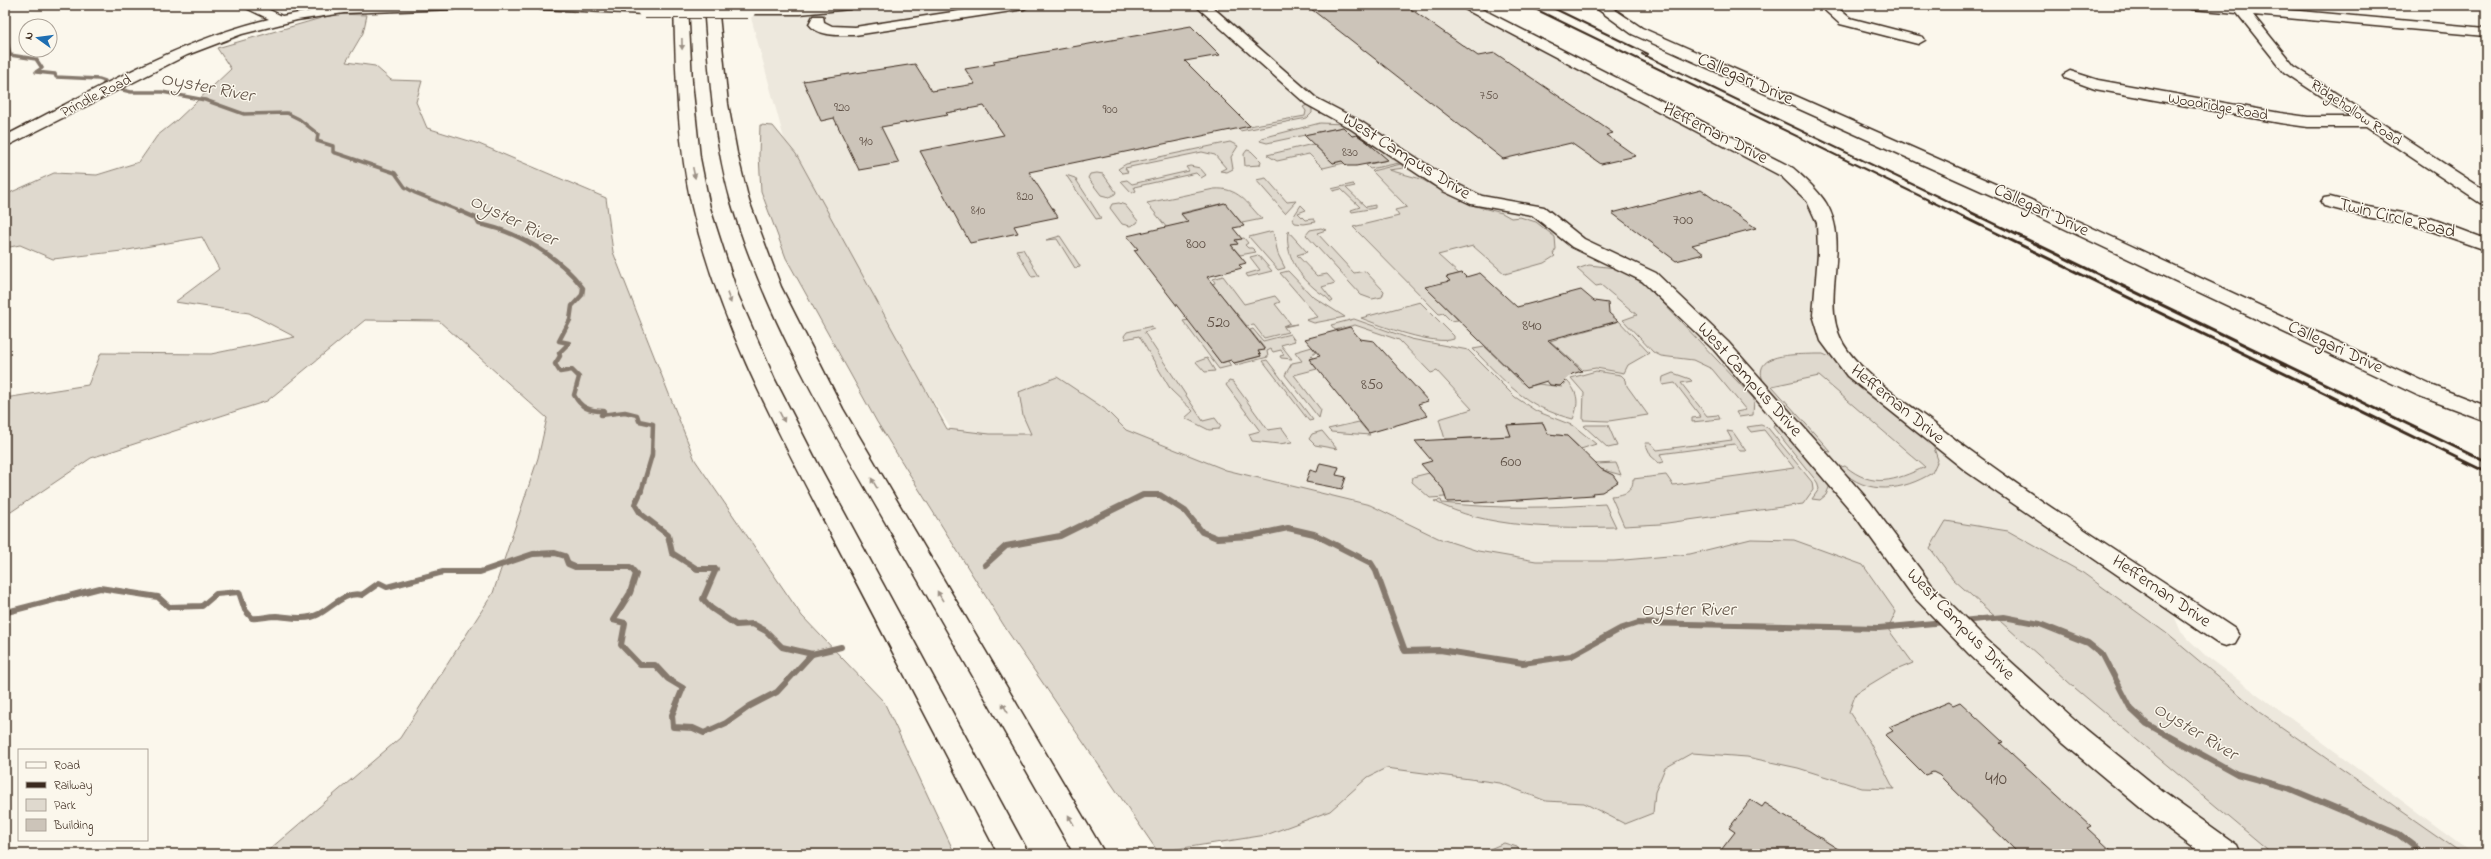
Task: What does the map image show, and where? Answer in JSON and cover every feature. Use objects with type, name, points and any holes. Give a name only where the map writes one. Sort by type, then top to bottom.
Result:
[{"type":"main road","points":[[247,5],[272,15],[279,20]]},
{"type":"main road","name":"Prindle Road","points":[[5,142],[208,41],[279,20],[344,9],[455,5]]},
{"type":"main road","points":[[540,5],[645,10],[748,10],[850,5]]},
{"type":"main road","points":[[681,5],[684,99],[689,147],[706,227],[729,298],[751,351],[788,428],[1014,854]]},
{"type":"main road","points":[[712,5],[720,106],[730,160],[747,222],[785,317],[831,408],[1090,854]]},
{"type":"main road","points":[[798,7],[818,19],[816,24],[826,28],[855,31],[1024,5]]},
{"type":"main road","name":"West Campus Drive","points":[[1202,5],[1311,101],[1354,124],[1449,187],[1477,200],[1538,211],[1578,243],[1649,277],[1720,346],[1788,422],[1861,507],[1922,590],[1947,616],[2073,735],[2153,801],[2226,854]]},
{"type":"main road","name":"Heffernan Drive","points":[[1464,5],[1788,172],[1807,190],[1820,207],[1827,225],[1829,240],[1823,310],[1825,327],[1838,352],[1854,372],[1975,467],[2226,636]]},
{"type":"main road","name":"Callegari Drive","points":[[1599,5],[1637,30],[1729,73],[2000,192],[2424,390],[2486,414]]},
{"type":"main road","points":[[1826,5],[1845,21],[1918,40]]},
{"type":"main road","points":[[2199,5],[2486,32]]},
{"type":"main road","name":"Ridgehollow Road","points":[[2242,10],[2289,69],[2486,199]]},
{"type":"main road","name":"Woodridge Road","points":[[2070,75],[2095,84],[2280,118],[2308,122],[2369,122]]},
{"type":"main road","name":"Twin Circle Road","points":[[2330,202],[2367,212],[2424,222],[2486,245]]},
{"type":"shaded area","points":[[879,5],[1456,5],[1778,171],[1798,189],[1811,206],[1818,224],[1820,239],[1813,308],[1815,325],[1821,339],[1853,378],[1957,466],[2170,606],[2181,632],[2207,657],[2474,854],[1227,854],[1049,582],[798,190],[750,14],[793,14]]},
{"type":"green space","points":[[335,14],[367,15],[363,33],[346,62],[375,66],[391,80],[422,81],[416,102],[427,128],[479,144],[606,198],[613,252],[695,460],[802,616],[884,702],[955,854],[264,854],[400,738],[493,593],[538,458],[547,418],[439,321],[365,320],[267,401],[91,458],[5,516],[5,398],[88,385],[101,353],[211,354],[295,337],[249,313],[175,302],[219,269],[202,237],[122,251],[53,259],[20,245],[5,248],[5,195],[54,173],[97,175],[139,162],[157,136],[177,120],[231,69],[217,48]]},
{"type":"green space","points":[[1307,105],[1312,109],[1312,113],[1307,118],[1240,131],[1238,128],[1305,116],[1306,111],[1303,107]]},
{"type":"green space","points":[[1320,123],[1344,124],[1404,162],[1370,169],[1366,165],[1387,160],[1360,135],[1352,136],[1343,127],[1267,143],[1260,141],[1262,138]]},
{"type":"green space","points":[[760,125],[773,126],[796,154],[947,429],[990,434],[1031,434],[1023,416],[1019,392],[1057,377],[1105,409],[1126,430],[1226,470],[1370,505],[1438,538],[1478,551],[1536,561],[1614,561],[1690,554],[1751,539],[1794,540],[1863,565],[1896,612],[1888,629],[1913,663],[1889,673],[1856,693],[1849,712],[1870,743],[1894,789],[1862,788],[1798,768],[1747,757],[1692,753],[1665,768],[1655,792],[1653,813],[1625,824],[1584,803],[1546,801],[1500,783],[1386,768],[1368,777],[1330,811],[1266,835],[1158,852],[1008,632],[877,422],[786,258],[761,191],[759,155]]},
{"type":"green space","points":[[1230,142],[1238,146],[1231,157],[1233,169],[1227,172],[1220,171],[1226,168],[1215,155],[1202,152],[1125,168],[1128,172],[1122,173],[1118,169],[1126,164]]},
{"type":"green space","points":[[1313,144],[1333,163],[1342,161],[1344,163],[1323,168],[1309,154],[1277,161],[1267,155]]},
{"type":"green space","points":[[1247,150],[1251,151],[1261,161],[1260,165],[1245,166],[1244,154]]},
{"type":"green space","points":[[1401,164],[1404,168],[1389,170],[1421,179],[1450,195],[1475,206],[1502,213],[1511,218],[1520,217],[1536,222],[1555,237],[1556,249],[1553,254],[1555,256],[1544,263],[1505,274],[1473,246],[1438,255],[1459,274],[1447,277],[1450,281],[1426,287],[1458,320],[1451,321],[1443,313],[1439,314],[1353,227],[1399,216],[1395,210],[1407,207],[1372,171]]},
{"type":"green space","points":[[1190,166],[1200,168],[1206,175],[1201,178],[1196,173],[1134,187],[1136,191],[1132,193],[1121,181],[1127,180],[1132,184],[1189,171],[1186,167]]},
{"type":"green space","points":[[1090,174],[1103,174],[1116,192],[1115,194],[1109,197],[1101,195],[1088,178]]},
{"type":"green space","points":[[1066,175],[1075,178],[1101,218],[1096,219]]},
{"type":"green space","points":[[1266,178],[1287,202],[1296,201],[1285,213],[1256,180]]},
{"type":"green space","points":[[1353,184],[1355,186],[1346,188],[1366,207],[1375,205],[1375,208],[1352,212],[1351,210],[1360,207],[1341,189],[1333,191],[1331,189]]},
{"type":"green space","points":[[1214,189],[1222,189],[1236,193],[1247,202],[1262,219],[1242,223],[1224,203],[1181,213],[1188,222],[1167,228],[1147,203]]},
{"type":"green space","points":[[1119,203],[1125,205],[1138,221],[1137,223],[1130,226],[1122,224],[1110,208],[1112,204]]},
{"type":"green space","points":[[1301,205],[1306,210],[1298,213],[1305,220],[1314,219],[1316,222],[1304,224],[1295,223],[1292,219]]},
{"type":"green space","points":[[1321,228],[1326,230],[1317,233],[1354,273],[1365,271],[1384,291],[1382,297],[1372,299],[1361,295],[1306,235],[1310,230]]},
{"type":"green space","points":[[1273,231],[1278,254],[1285,268],[1278,270],[1249,237]]},
{"type":"green space","points":[[1288,231],[1307,252],[1297,255],[1317,276],[1327,274],[1335,283],[1322,287],[1333,301],[1331,302],[1316,290],[1302,276],[1290,255],[1288,248]]},
{"type":"green space","points":[[1060,236],[1080,267],[1075,268],[1057,239],[1046,240]]},
{"type":"green space","points":[[1244,238],[1248,243],[1245,245],[1248,248],[1252,248],[1256,252],[1240,255],[1231,245],[1237,244],[1235,240]]},
{"type":"green space","points":[[1023,249],[1039,276],[1032,277],[1016,250]]},
{"type":"green space","points":[[1258,255],[1272,271],[1248,277],[1246,274],[1260,270],[1250,257]]},
{"type":"green space","points":[[1589,265],[1616,268],[1646,285],[1754,399],[1753,415],[1739,417],[1736,412],[1746,410],[1712,369],[1693,360],[1661,356],[1653,352],[1623,320],[1637,315],[1601,285],[1596,286],[1577,269]]},
{"type":"green space","points":[[1288,271],[1312,296],[1345,317],[1314,323],[1306,320],[1318,317],[1280,273]]},
{"type":"green space","points":[[1223,276],[1244,304],[1275,296],[1280,302],[1275,304],[1290,323],[1283,326],[1297,324],[1284,327],[1288,332],[1264,338],[1254,325],[1247,326],[1212,284],[1215,283],[1213,279]]},
{"type":"green space","points":[[1420,302],[1454,336],[1454,339],[1434,340],[1421,338],[1361,318]]},
{"type":"green space","points":[[1354,319],[1411,339],[1468,350],[1515,397],[1536,411],[1574,426],[1596,444],[1581,449],[1567,436],[1548,434],[1543,423],[1507,425],[1511,436],[1445,439],[1439,419],[1472,409],[1437,371],[1431,373],[1399,340],[1355,325],[1335,330],[1331,325]]},
{"type":"green space","points":[[1189,320],[1221,363],[1228,361],[1231,366],[1219,369],[1183,321]]},
{"type":"green space","points":[[1619,321],[1649,353],[1628,365],[1624,373],[1596,368],[1583,370],[1550,341]]},
{"type":"green space","points":[[1152,326],[1154,329],[1144,332],[1203,421],[1215,418],[1221,426],[1219,429],[1209,430],[1185,418],[1193,411],[1171,390],[1139,336],[1125,339],[1124,336],[1127,332]]},
{"type":"green space","points":[[1253,329],[1263,341],[1290,334],[1295,341],[1281,345],[1292,359],[1281,358],[1280,356],[1284,355],[1281,350],[1273,352],[1271,349],[1267,351],[1268,357],[1236,365],[1234,363],[1261,356],[1258,351],[1265,349],[1250,330]]},
{"type":"green space","points":[[1312,347],[1316,352],[1311,356],[1313,358],[1309,359],[1317,369],[1294,375],[1321,410],[1319,418],[1285,375],[1292,363],[1302,361],[1295,352]]},
{"type":"green space","points":[[1485,347],[1527,387],[1539,384],[1562,387],[1567,381],[1574,390],[1577,399],[1573,419],[1541,408],[1517,392],[1473,349]]},
{"type":"green space","points":[[1823,354],[1834,359],[1867,393],[1930,443],[1934,448],[1938,460],[1932,473],[1909,484],[1897,487],[1885,488],[1862,484],[1841,470],[1841,467],[1845,466],[1865,478],[1884,480],[1903,476],[1925,467],[1819,376],[1772,386],[1831,452],[1824,451],[1767,389],[1762,377],[1762,368],[1766,362],[1774,358],[1784,356]]},
{"type":"green space","points":[[1207,358],[1215,371],[1205,372],[1196,362]]},
{"type":"green space","points":[[1267,360],[1313,420],[1309,421],[1263,361]]},
{"type":"green space","points":[[1596,371],[1621,375],[1626,380],[1627,386],[1648,415],[1609,421],[1583,420],[1584,393],[1571,378]]},
{"type":"green space","points":[[1673,373],[1690,379],[1692,381],[1681,383],[1707,416],[1718,415],[1720,419],[1692,422],[1692,418],[1701,417],[1675,383],[1663,385],[1662,383],[1663,377]]},
{"type":"green space","points":[[1229,381],[1233,382],[1268,430],[1282,428],[1292,442],[1279,444],[1252,441],[1249,434],[1260,431],[1226,385]]},
{"type":"green space","points":[[1359,422],[1370,435],[1331,432],[1328,429]]},
{"type":"green space","points":[[1774,424],[1777,424],[1830,485],[1826,495],[1820,500],[1812,499],[1819,489],[1817,482],[1773,427]]},
{"type":"green space","points":[[1608,425],[1617,446],[1608,448],[1584,426]]},
{"type":"green space","points":[[1761,425],[1768,428],[1812,482],[1813,490],[1803,504],[1660,524],[1624,526],[1611,496],[1623,494],[1629,490],[1633,484],[1633,479],[1666,475],[1673,485],[1794,468],[1764,430],[1751,432],[1747,427]]},
{"type":"green space","points":[[1322,431],[1337,449],[1315,445],[1309,439],[1312,434]]},
{"type":"green space","points":[[1727,431],[1733,432],[1746,451],[1740,451],[1735,444],[1660,454],[1664,462],[1659,463],[1651,456],[1645,443],[1651,443],[1657,450],[1732,440]]},
{"type":"green space","points":[[1616,463],[1621,475],[1600,469],[1595,464]]},
{"type":"green space","points":[[1429,473],[1442,488],[1445,487],[1445,497],[1430,498],[1412,482],[1413,477]]},
{"type":"green space","points":[[1441,500],[1442,503],[1504,507],[1605,504],[1616,527],[1547,527],[1499,522],[1454,510],[1434,501]]},
{"type":"green space","points":[[1946,521],[2008,531],[2083,573],[2166,633],[2260,712],[2463,854],[2273,854],[2075,688],[1953,579],[1930,548]]},
{"type":"green space","points":[[1504,843],[1517,847],[1522,854],[1478,854]]},
{"type":"building","points":[[1306,5],[1405,5],[1478,56],[1495,53],[1613,133],[1606,135],[1636,156],[1601,164],[1571,143],[1503,159]]},
{"type":"building","points":[[1191,26],[1220,55],[1185,61],[1250,126],[1029,172],[1058,217],[1014,226],[1018,233],[970,243],[920,151],[1004,135],[984,106],[946,113],[948,115],[881,127],[899,163],[859,170],[834,118],[821,121],[803,81],[915,64],[932,91],[975,84],[965,69],[995,64],[993,61]]},
{"type":"building","points":[[1343,127],[1352,136],[1357,135],[1367,142],[1388,160],[1356,166],[1347,166],[1342,161],[1333,163],[1304,135]]},
{"type":"building","points":[[1701,190],[1756,228],[1692,245],[1704,254],[1676,261],[1612,213]]},
{"type":"building","points":[[1225,203],[1244,226],[1233,228],[1242,239],[1235,240],[1238,244],[1231,245],[1246,263],[1239,265],[1242,268],[1207,277],[1265,350],[1258,351],[1261,356],[1234,363],[1231,360],[1221,363],[1134,250],[1138,249],[1127,236],[1188,222],[1181,214]]},
{"type":"building","points":[[1462,273],[1466,277],[1480,273],[1517,307],[1581,290],[1594,301],[1608,303],[1609,313],[1618,321],[1548,340],[1582,371],[1572,374],[1560,386],[1550,385],[1547,381],[1527,387],[1425,287],[1450,281],[1446,277]]},
{"type":"building","points":[[1350,327],[1360,339],[1374,341],[1428,401],[1418,404],[1428,416],[1369,433],[1309,359],[1320,356],[1305,339]]},
{"type":"building","points":[[1543,423],[1548,434],[1567,436],[1601,469],[1613,475],[1618,482],[1602,492],[1592,493],[1593,495],[1475,503],[1474,501],[1447,502],[1443,489],[1421,464],[1432,461],[1415,441],[1511,436],[1507,425]]},
{"type":"building","points":[[1320,463],[1339,467],[1336,475],[1346,477],[1342,489],[1306,482],[1310,470],[1317,472]]},
{"type":"building","points":[[1949,702],[1953,705],[1960,702],[2003,742],[2000,743],[2091,826],[2087,828],[2115,854],[2019,854],[1939,775],[1933,772],[1925,775],[1885,735],[1893,731],[1889,727]]},
{"type":"building","points":[[1751,800],[1762,807],[1765,803],[1846,854],[1718,854],[1735,832],[1729,828]]},
{"type":"waterway","name":"Oyster River","points":[[5,43],[8,45],[10,55],[36,59],[42,68],[36,72],[55,74],[56,77],[99,79],[105,81],[103,85],[131,92],[162,92],[205,100],[244,114],[287,113],[299,119],[318,134],[317,141],[333,146],[333,152],[395,173],[405,187],[415,193],[462,212]]},
{"type":"waterway","name":"Oyster River","points":[[460,211],[476,218],[479,224],[493,227],[523,239],[537,247],[562,266],[583,288],[582,295],[572,306],[570,320],[559,341],[569,343],[559,353],[560,356],[555,364],[560,372],[572,370],[579,377],[574,395],[586,408],[604,411],[601,415],[625,412],[637,415],[639,421],[653,424],[652,455],[641,492]]},
{"type":"waterway","name":"Oyster River","points":[[641,491],[635,504],[641,514],[668,535],[672,553],[697,569],[716,569],[703,599],[711,608],[736,625],[753,624],[766,631],[782,647],[812,654]]},
{"type":"waterway","name":"Oyster River","points":[[985,565],[1006,546],[1060,536],[1143,495],[1160,495],[1185,511],[1202,532],[1217,538],[1250,536],[1288,528],[1314,534],[1371,563],[1376,571],[1405,651],[1440,650],[1523,663],[1571,656],[1620,629],[1638,623],[1879,628],[1945,622]]},
{"type":"waterway","points":[[7,612],[100,588],[158,597],[169,607],[202,606],[216,594],[239,592],[245,610],[252,618],[276,616],[298,618],[309,617],[319,614],[345,597],[356,594],[362,595],[379,583],[387,587],[443,572],[480,572],[533,554],[555,553],[565,556],[568,564],[575,567],[630,567],[636,574],[630,593],[613,620],[625,623],[621,645],[640,665],[655,665],[668,679],[683,688],[672,715],[673,727],[693,728],[704,733],[726,723],[750,706],[777,692],[812,654]]},
{"type":"waterway","name":"Oyster River","points":[[1961,621],[2004,617],[2040,624],[2088,643],[2103,655],[2131,709],[2147,724],[2237,774],[2288,788],[2398,834],[2424,854]]},
{"type":"waterway","name":"Oyster River","points":[[812,654],[841,647]]},
{"type":"railway","points":[[1527,5],[1953,212]]},
{"type":"railway","points":[[1547,5],[1648,54]]},
{"type":"railway","points":[[1642,54],[1970,212]]},
{"type":"railway","points":[[1951,211],[2486,472]]},
{"type":"railway","points":[[1968,211],[2486,462]]}]
